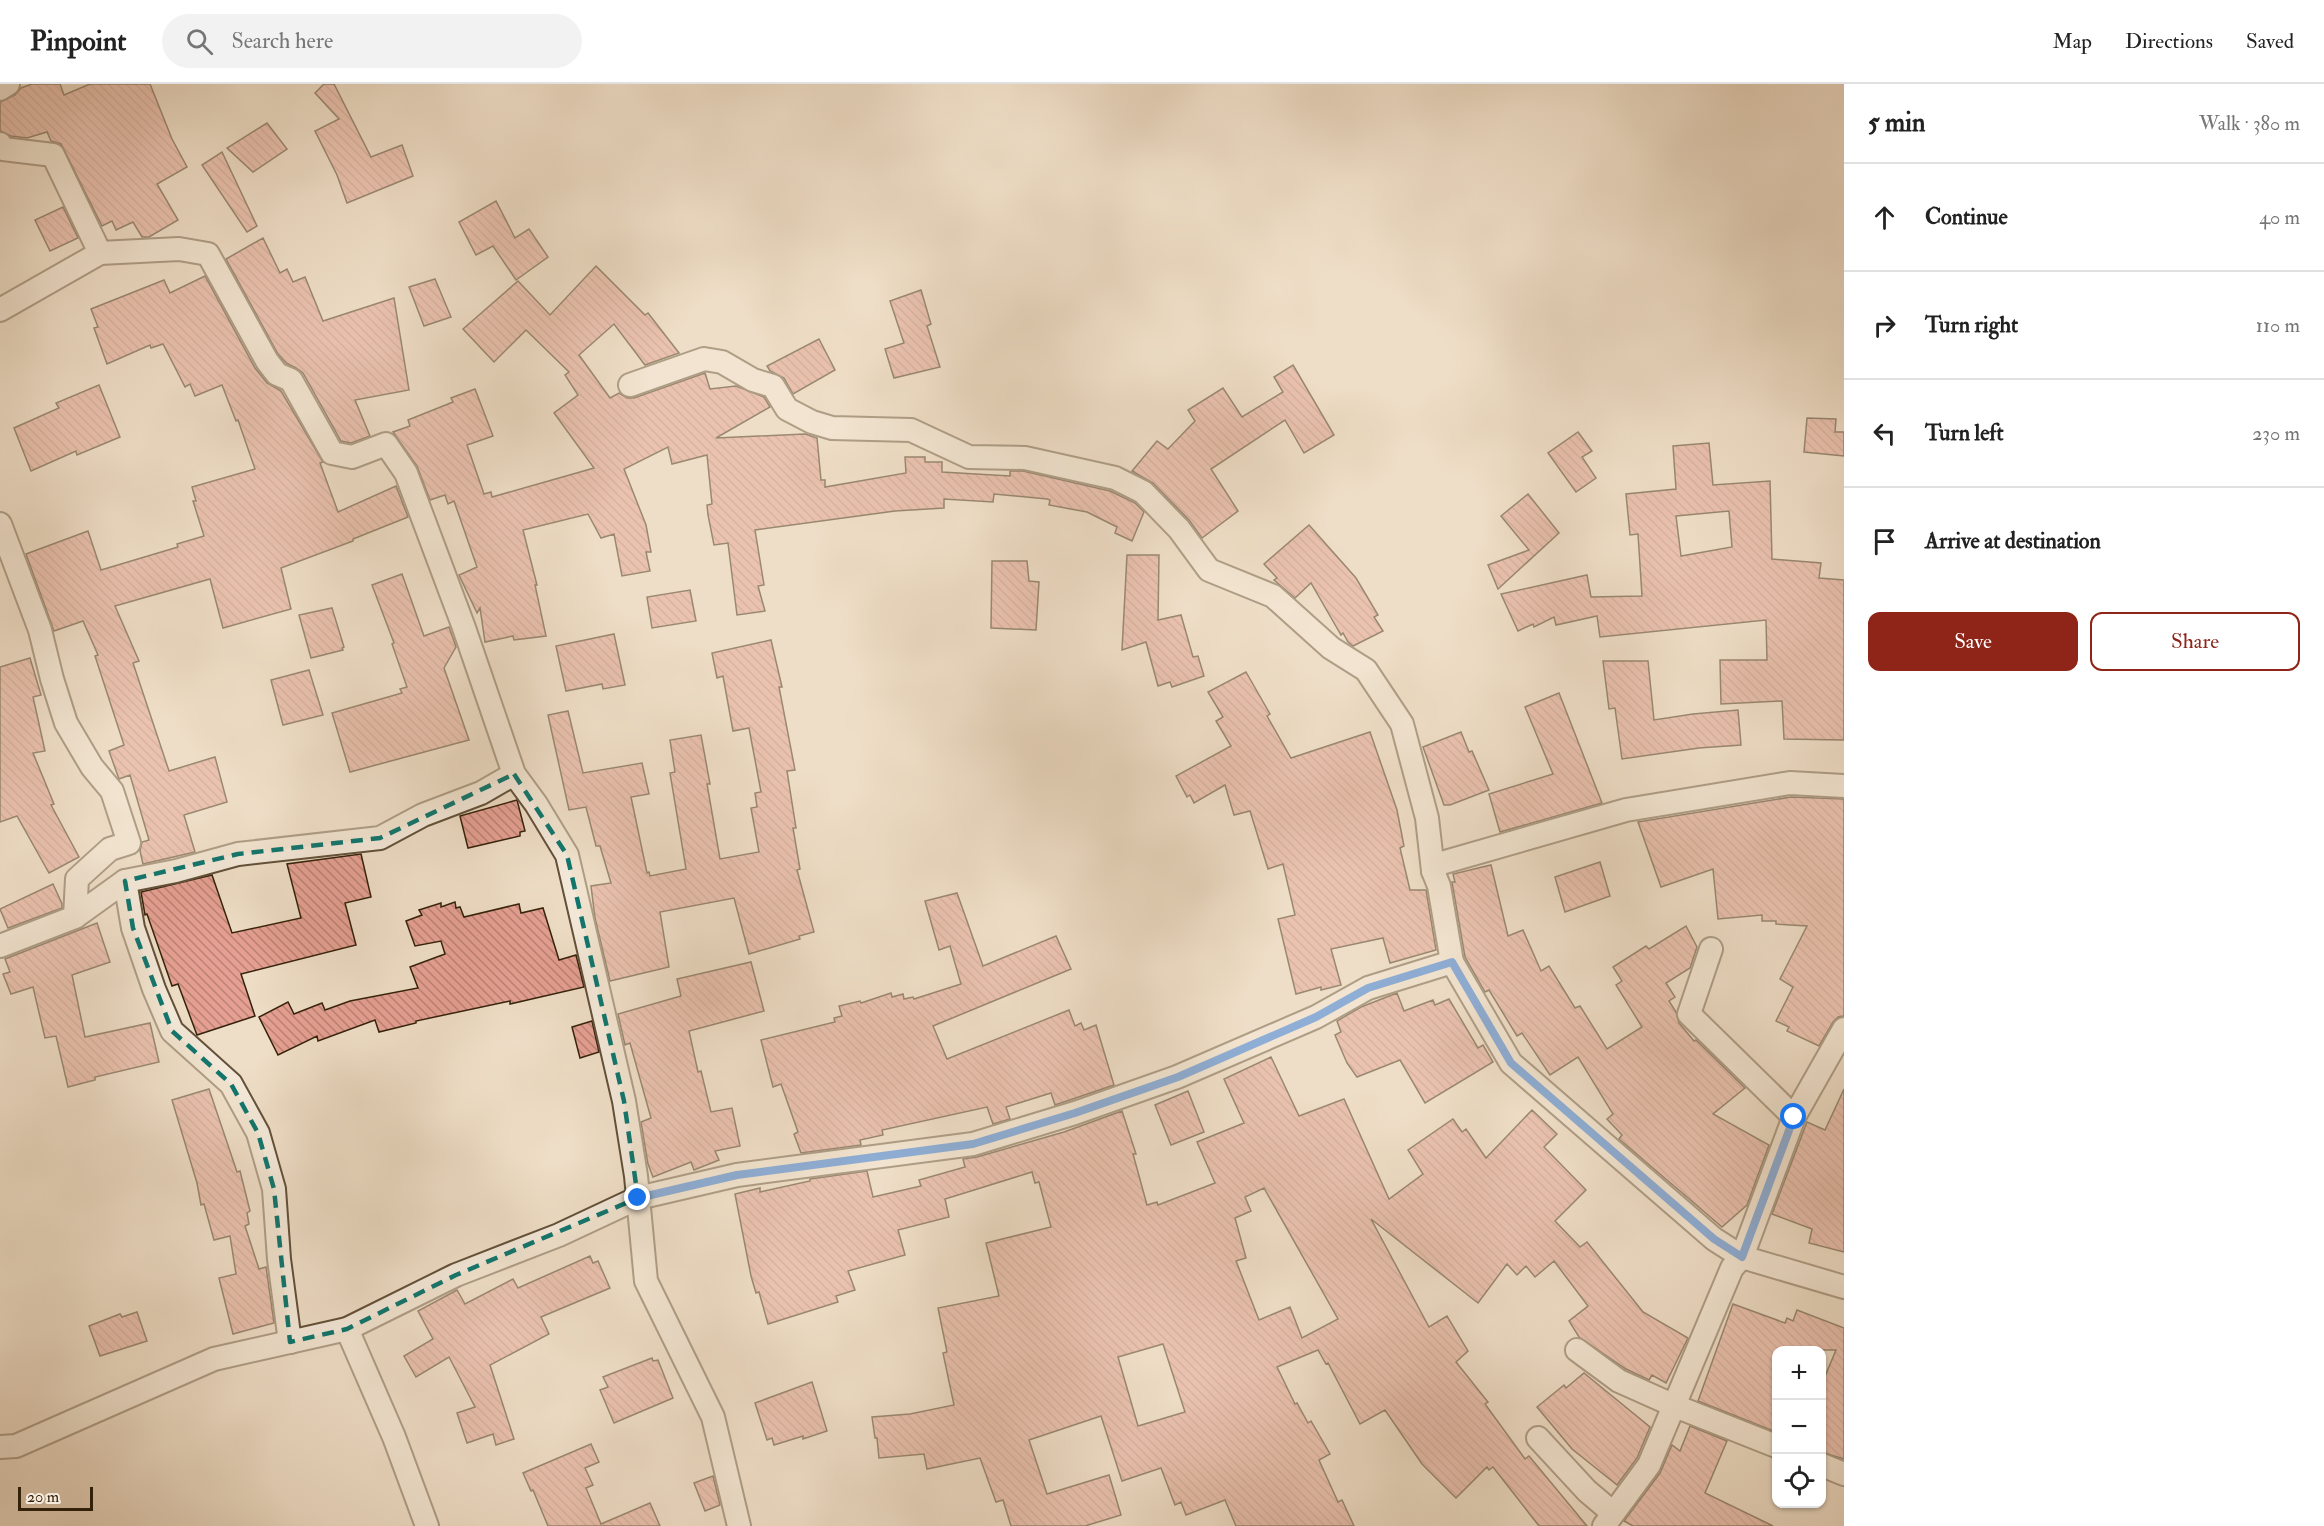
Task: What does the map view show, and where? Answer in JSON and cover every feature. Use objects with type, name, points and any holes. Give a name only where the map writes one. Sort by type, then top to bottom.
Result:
[{"type":"street","points":[[0,88],[8,84]]},
{"type":"street","points":[[0,144],[3,149],[53,155],[100,253]]},
{"type":"street","points":[[0,310],[100,253],[179,249],[208,254],[267,362],[277,374],[291,380],[332,453],[352,457],[386,444],[406,473],[514,774],[536,804],[567,855],[624,1101],[638,1198],[646,1281],[713,1417],[739,1526]]},
{"type":"street","points":[[630,384],[704,359],[722,362],[753,380],[773,386],[787,408],[812,422],[832,428],[910,430],[969,458],[1024,458],[1078,468],[1115,478],[1143,492],[1179,529],[1209,570],[1273,596],[1331,648],[1366,670],[1402,724],[1427,818],[1433,871],[1439,886],[1452,962],[1511,1063],[1714,1239],[1742,1257],[1844,1287]]},
{"type":"street","points":[[0,524],[40,630],[66,723],[92,767],[112,791],[129,843],[110,849],[77,879],[75,916]]},
{"type":"street","points":[[0,946],[75,916],[125,881],[177,871],[238,854],[380,838],[423,815],[481,793],[514,774]]},
{"type":"street","points":[[1433,871],[1438,864],[1626,810],[1790,783],[1844,786]]},
{"type":"street","points":[[125,881],[134,928],[154,989],[172,1031],[231,1084],[258,1133],[274,1189],[279,1258],[290,1342]]},
{"type":"street","points":[[1711,949],[1689,1014],[1794,1117]]},
{"type":"street","points":[[0,1447],[15,1446],[214,1359],[347,1329],[456,1275],[559,1235],[638,1198],[737,1175],[973,1144],[1075,1113],[1178,1077],[1316,1017],[1368,988],[1452,962]]},
{"type":"street","points":[[1538,1438],[1587,1491],[1609,1520],[1649,1465],[1732,1268],[1742,1257],[1794,1117],[1844,1029]]},
{"type":"street","points":[[347,1329],[394,1437],[427,1526]]},
{"type":"street","points":[[1577,1350],[1619,1381],[1674,1406],[1772,1444]]},
{"type":"street","points":[[1826,1467],[1844,1474]]},
{"type":"highlighted area","points":[[514,774],[567,855],[624,1101],[638,1198],[456,1275],[347,1329],[290,1342],[274,1189],[258,1133],[231,1084],[172,1031],[133,928],[125,881],[238,854],[380,838]]},
{"type":"building","points":[[32,84],[60,84],[64,95],[90,84],[150,84],[172,139],[187,167],[157,184],[178,220],[149,237],[142,237],[133,222],[116,230],[112,221],[102,226],[61,144],[51,141],[47,132],[27,138],[11,136],[0,131],[0,102],[15,95],[21,88]]},
{"type":"building","points":[[324,84],[334,84],[371,157],[402,145],[413,176],[347,203],[337,175],[315,131],[339,119],[315,93]]},
{"type":"building","points":[[267,123],[287,149],[253,172],[227,148]]},
{"type":"building","points":[[222,152],[257,226],[247,232],[202,165]]},
{"type":"building","points":[[496,201],[515,238],[529,229],[548,257],[516,280],[493,246],[476,255],[459,222]]},
{"type":"building","points":[[63,207],[78,238],[50,251],[35,220]]},
{"type":"building","points":[[263,238],[280,273],[287,269],[293,282],[305,277],[323,321],[394,298],[409,390],[355,400],[370,436],[351,443],[341,441],[303,373],[286,363],[278,354],[226,259]]},
{"type":"building","points":[[596,266],[645,315],[648,313],[679,353],[645,365],[614,324],[579,355],[610,398],[619,393],[627,398],[634,398],[705,373],[710,389],[736,386],[764,397],[770,407],[716,438],[805,434],[817,438],[821,480],[825,480],[825,487],[906,473],[905,457],[925,457],[925,462],[942,462],[942,472],[1010,476],[1010,471],[1023,471],[1110,491],[1135,503],[1144,512],[1132,541],[1115,533],[1117,527],[1087,512],[1049,505],[1050,500],[1047,499],[994,494],[993,502],[944,499],[944,508],[895,511],[755,530],[764,585],[758,586],[765,611],[737,615],[728,543],[714,545],[708,515],[707,505],[712,504],[707,455],[672,464],[668,447],[624,469],[646,525],[651,552],[646,552],[650,571],[622,576],[614,534],[601,538],[588,514],[523,530],[537,585],[535,585],[546,636],[514,640],[513,636],[485,642],[480,608],[477,613],[459,575],[477,567],[454,501],[448,504],[445,495],[430,500],[417,466],[393,432],[410,426],[408,420],[453,402],[451,398],[475,389],[493,436],[467,445],[484,494],[491,492],[492,497],[594,468],[554,413],[578,395],[565,375],[569,372],[526,330],[494,362],[463,329],[518,281],[550,315]]},
{"type":"building","points":[[205,276],[255,368],[267,383],[281,391],[323,462],[320,463],[338,512],[396,486],[408,517],[281,568],[291,609],[223,628],[210,579],[115,606],[139,661],[133,663],[169,771],[215,757],[227,802],[184,815],[195,852],[143,864],[140,851],[142,842],[149,840],[130,775],[119,779],[109,751],[124,745],[95,656],[98,655],[83,621],[54,631],[26,554],[88,531],[101,570],[178,547],[177,544],[204,536],[193,501],[196,501],[192,487],[255,469],[238,420],[236,421],[222,385],[195,396],[190,384],[185,387],[163,344],[151,348],[150,345],[107,364],[94,328],[98,327],[91,309],[164,280],[170,293]]},
{"type":"building","points":[[435,279],[451,317],[424,326],[409,287]]},
{"type":"building","points":[[921,290],[931,324],[927,326],[940,367],[894,378],[885,349],[904,343],[890,301]]},
{"type":"building","points":[[819,339],[835,370],[793,394],[784,378],[770,371],[767,366]]},
{"type":"building","points":[[1293,365],[1334,435],[1304,453],[1285,420],[1211,469],[1238,511],[1202,538],[1189,520],[1153,483],[1132,471],[1157,441],[1168,449],[1195,421],[1188,410],[1223,388],[1242,417],[1283,392],[1274,377]]},
{"type":"building","points":[[99,385],[120,437],[77,455],[76,451],[31,471],[14,428],[59,408],[56,403]]},
{"type":"building","points":[[1807,418],[1836,419],[1835,432],[1844,432],[1844,456],[1804,452]]},
{"type":"building","points":[[1578,432],[1592,451],[1582,457],[1596,478],[1576,492],[1548,453]]},
{"type":"building","points":[[1709,443],[1713,485],[1770,481],[1772,559],[1821,563],[1819,578],[1844,580],[1844,740],[1784,739],[1782,701],[1721,704],[1720,660],[1767,660],[1766,620],[1600,637],[1597,616],[1556,625],[1554,617],[1534,627],[1533,624],[1518,631],[1501,594],[1587,575],[1591,597],[1642,596],[1638,534],[1630,535],[1626,494],[1676,489],[1673,446]],"holes":[[[1729,511],[1732,547],[1681,556],[1676,516]]]},
{"type":"building","points":[[1528,494],[1559,533],[1498,589],[1488,565],[1529,550],[1501,516]]},
{"type":"building","points":[[1309,525],[1356,578],[1378,615],[1374,617],[1383,631],[1353,646],[1343,633],[1341,635],[1311,583],[1295,598],[1274,580],[1277,578],[1264,564]]},
{"type":"building","points":[[1127,555],[1159,555],[1158,620],[1181,615],[1193,657],[1198,656],[1204,676],[1172,687],[1170,682],[1158,686],[1146,642],[1122,650]]},
{"type":"building","points":[[992,561],[1027,561],[1029,581],[1039,582],[1036,630],[991,628]]},
{"type":"building","points":[[402,574],[424,636],[449,627],[456,647],[444,668],[469,740],[350,772],[332,713],[402,693],[400,689],[407,687],[392,644],[394,643],[372,585]]},
{"type":"building","points":[[690,590],[696,621],[652,628],[647,597]]},
{"type":"building","points":[[332,608],[343,650],[311,658],[299,615]]},
{"type":"building","points":[[614,634],[625,685],[603,689],[602,684],[566,691],[556,646]]},
{"type":"building","points":[[771,640],[782,687],[779,687],[795,770],[787,771],[796,828],[793,828],[800,869],[797,870],[814,932],[799,936],[800,939],[749,954],[734,898],[660,912],[669,967],[610,981],[595,918],[591,886],[611,883],[600,846],[596,846],[586,807],[569,810],[548,715],[568,711],[583,773],[642,763],[649,794],[631,797],[647,873],[649,872],[650,876],[686,869],[670,773],[675,772],[670,740],[701,735],[720,859],[759,852],[751,808],[757,807],[755,793],[761,792],[749,728],[733,731],[723,676],[717,678],[712,653]]},
{"type":"building","points":[[30,658],[41,695],[33,697],[45,751],[33,753],[54,804],[51,805],[79,857],[49,873],[17,816],[0,822],[0,667]]},
{"type":"building","points":[[1603,661],[1648,661],[1654,720],[1738,710],[1741,745],[1699,748],[1622,759],[1615,708],[1609,709]]},
{"type":"building","points":[[309,670],[323,715],[283,725],[271,680]]},
{"type":"building","points":[[1246,672],[1291,758],[1370,732],[1397,810],[1404,846],[1400,848],[1410,890],[1426,890],[1436,950],[1390,963],[1383,938],[1331,949],[1341,985],[1321,990],[1321,987],[1296,994],[1278,919],[1295,915],[1283,864],[1268,869],[1250,811],[1234,815],[1225,785],[1194,803],[1190,795],[1187,797],[1176,776],[1231,746],[1216,721],[1223,717],[1208,692]]},
{"type":"building","points":[[1559,693],[1602,803],[1500,832],[1489,794],[1553,774],[1525,707]]},
{"type":"building","points":[[1461,732],[1489,790],[1450,805],[1444,805],[1423,747]]},
{"type":"building","points":[[1791,797],[1844,799],[1844,1016],[1838,1017],[1833,1022],[1819,1046],[1787,1031],[1789,1027],[1776,1021],[1793,987],[1780,979],[1807,926],[1762,921],[1762,915],[1718,919],[1713,869],[1661,887],[1638,822]]},
{"type":"building","points":[[517,800],[525,831],[520,832],[520,836],[468,848],[460,816]]},
{"type":"building","points":[[361,854],[371,897],[345,903],[356,945],[241,974],[255,1016],[197,1035],[178,984],[172,986],[147,914],[145,915],[141,892],[212,875],[232,933],[301,918],[287,864]]},
{"type":"building","points":[[1600,862],[1610,896],[1565,912],[1555,877]]},
{"type":"building","points":[[1491,865],[1508,936],[1523,930],[1541,971],[1549,966],[1575,1008],[1580,1006],[1607,1049],[1642,1027],[1616,985],[1622,981],[1613,967],[1646,946],[1649,949],[1686,926],[1697,947],[1690,968],[1666,983],[1675,997],[1669,1001],[1676,1012],[1679,1023],[1694,1041],[1696,1040],[1745,1088],[1713,1114],[1769,1145],[1747,1205],[1722,1227],[1619,1139],[1622,1135],[1607,1119],[1613,1114],[1578,1057],[1550,1075],[1522,1033],[1517,1036],[1489,990],[1485,992],[1465,957],[1452,882],[1455,882],[1453,874]]},
{"type":"building","points":[[53,884],[62,908],[8,928],[0,909]]},
{"type":"building","points":[[957,893],[983,966],[1056,936],[1071,969],[933,1026],[947,1059],[1069,1010],[1075,1026],[1081,1023],[1084,1030],[1096,1025],[1114,1085],[1055,1105],[1051,1093],[1006,1107],[1010,1119],[993,1124],[987,1107],[882,1130],[883,1135],[860,1140],[861,1145],[801,1153],[794,1134],[798,1132],[781,1084],[773,1087],[761,1040],[835,1022],[834,1018],[842,1016],[839,1006],[860,1001],[861,1003],[891,993],[892,997],[903,994],[904,999],[913,997],[914,999],[961,984],[950,946],[939,950],[925,901]]},
{"type":"building","points":[[455,902],[456,908],[460,907],[464,917],[519,904],[521,913],[543,908],[559,960],[576,955],[584,987],[510,1004],[510,1001],[416,1021],[416,1023],[379,1032],[375,1020],[318,1041],[317,1036],[278,1055],[259,1017],[288,1002],[294,1014],[322,1003],[325,1010],[350,1001],[418,988],[410,967],[445,954],[441,941],[415,946],[406,921],[422,915],[419,910],[441,903],[441,907]]},
{"type":"building","points":[[97,923],[110,962],[72,975],[85,1037],[150,1023],[159,1062],[95,1077],[95,1080],[68,1087],[56,1036],[45,1038],[33,987],[11,994],[3,974],[10,972],[5,959]]},
{"type":"building","points":[[751,962],[764,1011],[689,1031],[698,1072],[701,1071],[711,1112],[732,1108],[740,1146],[715,1151],[719,1160],[694,1170],[691,1162],[653,1177],[648,1164],[641,1122],[651,1118],[630,1043],[625,1045],[618,1014],[681,996],[677,979]]},
{"type":"building","points":[[1397,993],[1404,1011],[1433,1000],[1435,1005],[1449,999],[1478,1048],[1483,1045],[1493,1062],[1425,1103],[1400,1060],[1357,1077],[1347,1063],[1335,1035],[1341,1032],[1337,1021],[1361,1007]]},
{"type":"building","points":[[592,1021],[599,1052],[580,1058],[572,1027]]},
{"type":"building","points":[[1271,1057],[1299,1116],[1344,1099],[1389,1199],[1423,1174],[1408,1150],[1453,1119],[1462,1132],[1466,1129],[1486,1158],[1532,1110],[1557,1134],[1544,1147],[1586,1190],[1555,1221],[1580,1247],[1587,1242],[1643,1312],[1688,1338],[1666,1383],[1652,1375],[1649,1380],[1626,1369],[1579,1337],[1569,1321],[1588,1306],[1554,1261],[1535,1277],[1526,1266],[1517,1275],[1507,1264],[1478,1303],[1371,1219],[1429,1327],[1447,1316],[1468,1351],[1456,1362],[1488,1402],[1485,1404],[1525,1459],[1529,1456],[1587,1526],[1539,1526],[1493,1467],[1489,1470],[1487,1467],[1456,1498],[1422,1464],[1385,1410],[1360,1424],[1328,1363],[1326,1364],[1318,1350],[1277,1367],[1295,1404],[1297,1403],[1308,1423],[1311,1421],[1330,1454],[1319,1460],[1338,1502],[1342,1500],[1354,1526],[1236,1526],[1225,1500],[1186,1515],[1181,1502],[1175,1505],[1161,1468],[1122,1481],[1101,1416],[1029,1440],[1047,1494],[1109,1475],[1121,1515],[1085,1526],[1011,1526],[1003,1500],[996,1502],[980,1458],[927,1469],[924,1454],[879,1458],[872,1417],[910,1414],[954,1405],[943,1353],[947,1352],[938,1308],[999,1296],[986,1243],[1051,1227],[1039,1182],[1035,1183],[1032,1172],[945,1199],[949,1217],[898,1230],[905,1255],[848,1271],[855,1290],[836,1296],[838,1302],[768,1324],[759,1292],[756,1293],[751,1276],[735,1194],[760,1188],[760,1192],[810,1181],[810,1179],[867,1171],[873,1197],[921,1186],[919,1180],[965,1167],[963,1159],[1064,1132],[1122,1111],[1136,1154],[1133,1154],[1147,1205],[1157,1202],[1158,1205],[1215,1183],[1197,1142],[1244,1123],[1224,1079]],"holes":[[[1264,1188],[1338,1319],[1302,1338],[1290,1307],[1259,1320],[1236,1261],[1246,1258],[1235,1218],[1251,1211],[1245,1197]],[[1163,1344],[1185,1412],[1138,1426],[1118,1357]]]},
{"type":"building","points":[[209,1089],[237,1172],[240,1171],[250,1211],[247,1213],[249,1224],[245,1226],[259,1269],[266,1267],[274,1323],[233,1334],[219,1278],[236,1274],[230,1236],[214,1240],[204,1204],[201,1205],[197,1183],[172,1100]]},
{"type":"building","points":[[1844,1089],[1844,1252],[1809,1243],[1812,1229],[1772,1214],[1807,1122],[1825,1130]]},
{"type":"building","points":[[1188,1091],[1204,1132],[1171,1145],[1155,1105]]},
{"type":"building","points":[[590,1256],[593,1263],[598,1261],[610,1288],[541,1317],[549,1334],[490,1365],[514,1439],[496,1445],[493,1434],[467,1443],[457,1413],[475,1407],[449,1357],[416,1377],[404,1356],[433,1339],[418,1311],[457,1290],[465,1304],[513,1279],[518,1288]]},
{"type":"building","points":[[1733,1304],[1785,1323],[1787,1318],[1793,1321],[1797,1310],[1844,1328],[1844,1459],[1826,1454],[1826,1374],[1836,1350],[1826,1350],[1826,1346],[1772,1346],[1772,1430],[1698,1401]]},
{"type":"building","points":[[137,1312],[147,1341],[100,1356],[89,1326],[120,1314],[122,1317]]},
{"type":"building","points":[[652,1358],[653,1361],[658,1360],[673,1398],[614,1423],[600,1390],[608,1387],[603,1377]]},
{"type":"building","points":[[1584,1373],[1650,1427],[1637,1458],[1617,1485],[1572,1449],[1537,1407],[1564,1385],[1566,1388]]},
{"type":"building","points":[[812,1382],[827,1431],[774,1445],[772,1438],[767,1440],[755,1403]]},
{"type":"building","points":[[1690,1426],[1727,1441],[1705,1493],[1773,1526],[1633,1526],[1624,1521],[1660,1473],[1672,1445],[1680,1451]]},
{"type":"building","points":[[591,1444],[599,1462],[585,1468],[593,1485],[586,1488],[601,1524],[650,1503],[660,1526],[548,1526],[523,1473]]},
{"type":"building","points":[[713,1476],[720,1505],[705,1511],[694,1483]]},
{"type":"route","points":[[638,1198],[737,1175],[973,1144],[1075,1113],[1178,1077],[1316,1017],[1368,988],[1452,962],[1511,1063],[1714,1239],[1742,1257],[1794,1117]]}]
